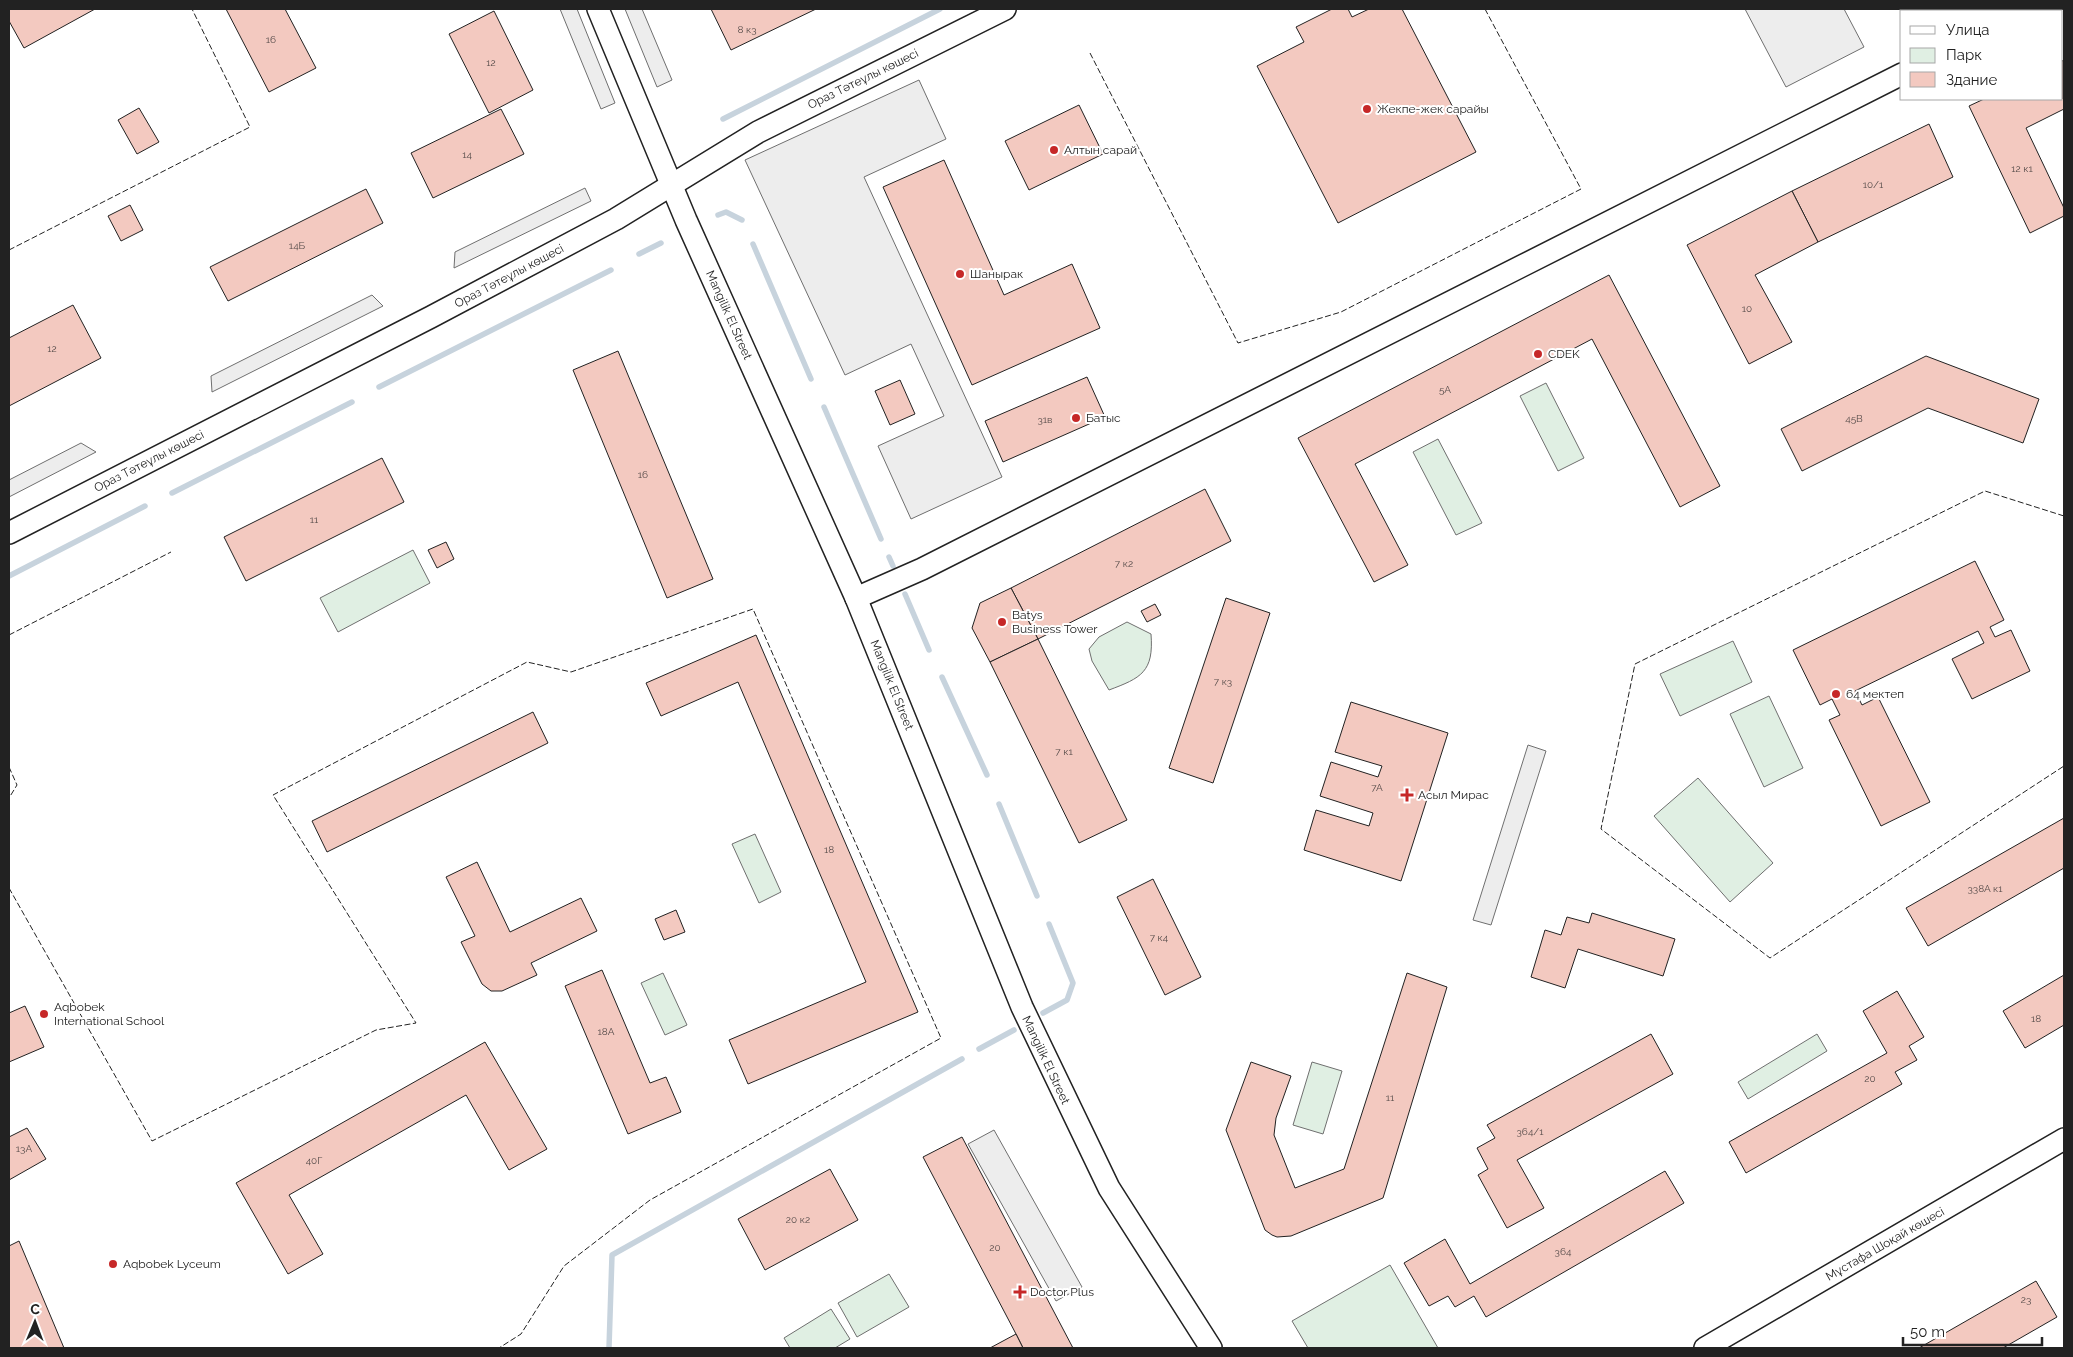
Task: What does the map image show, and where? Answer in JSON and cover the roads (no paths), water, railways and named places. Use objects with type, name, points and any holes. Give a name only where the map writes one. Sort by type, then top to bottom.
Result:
[{"type":"street","name":"Mangilik El Street","points":[[598,9],[672,185],[856,598],[1022,1007],[1058,1086],[1109,1188],[1211,1348]]},
{"type":"street","name":"Ораз Тәтеұлы көшесі","points":[[9,533],[431,317],[616,219],[758,132],[1005,9]]},
{"type":"street","points":[[856,598],[922,569],[1900,75]]},
{"type":"street","name":"Мұстафа Шоқай көшесі","points":[[1705,1348],[2064,1139]]},
{"type":"waterway","points":[[723,119],[940,9]]},
{"type":"waterway","points":[[718,215],[726,212],[742,220]]},
{"type":"waterway","points":[[639,254],[661,243]]},
{"type":"waterway","points":[[753,244],[811,379]]},
{"type":"waterway","points":[[379,387],[611,270]]},
{"type":"waterway","points":[[172,493],[352,402]]},
{"type":"waterway","points":[[824,407],[881,539]]},
{"type":"waterway","points":[[9,576],[145,506]]},
{"type":"waterway","points":[[889,557],[893,566]]},
{"type":"waterway","points":[[905,594],[929,650]]},
{"type":"waterway","points":[[942,677],[987,775]]},
{"type":"waterway","points":[[999,804],[1037,896]]},
{"type":"waterway","points":[[1043,1013],[1067,1000],[1073,983],[1049,924]]},
{"type":"waterway","points":[[979,1049],[1014,1030]]},
{"type":"waterway","points":[[609,1348],[612,1255],[962,1059]]},
{"type":"place","name":"Жекпе-жек сарайы","points":[[1367,109]]},
{"type":"place","name":"Алтын сарай","points":[[1054,150]]},
{"type":"place","name":"Шанырак","points":[[960,274]]},
{"type":"place","name":"CDEK","points":[[1538,354]]},
{"type":"place","name":"Батыс","points":[[1076,418]]},
{"type":"place","name":"Batys Business Tower","points":[[1002,622]]},
{"type":"place","name":"64 мектеп","points":[[1836,694]]},
{"type":"place","name":"Асыл Мирас","points":[[1407,795]]},
{"type":"place","name":"Aqbobek International School","points":[[44,1014]]},
{"type":"place","name":"Aqbobek Lyceum","points":[[113,1264]]},
{"type":"place","name":"Doctor Plus","points":[[1020,1292]]}]
